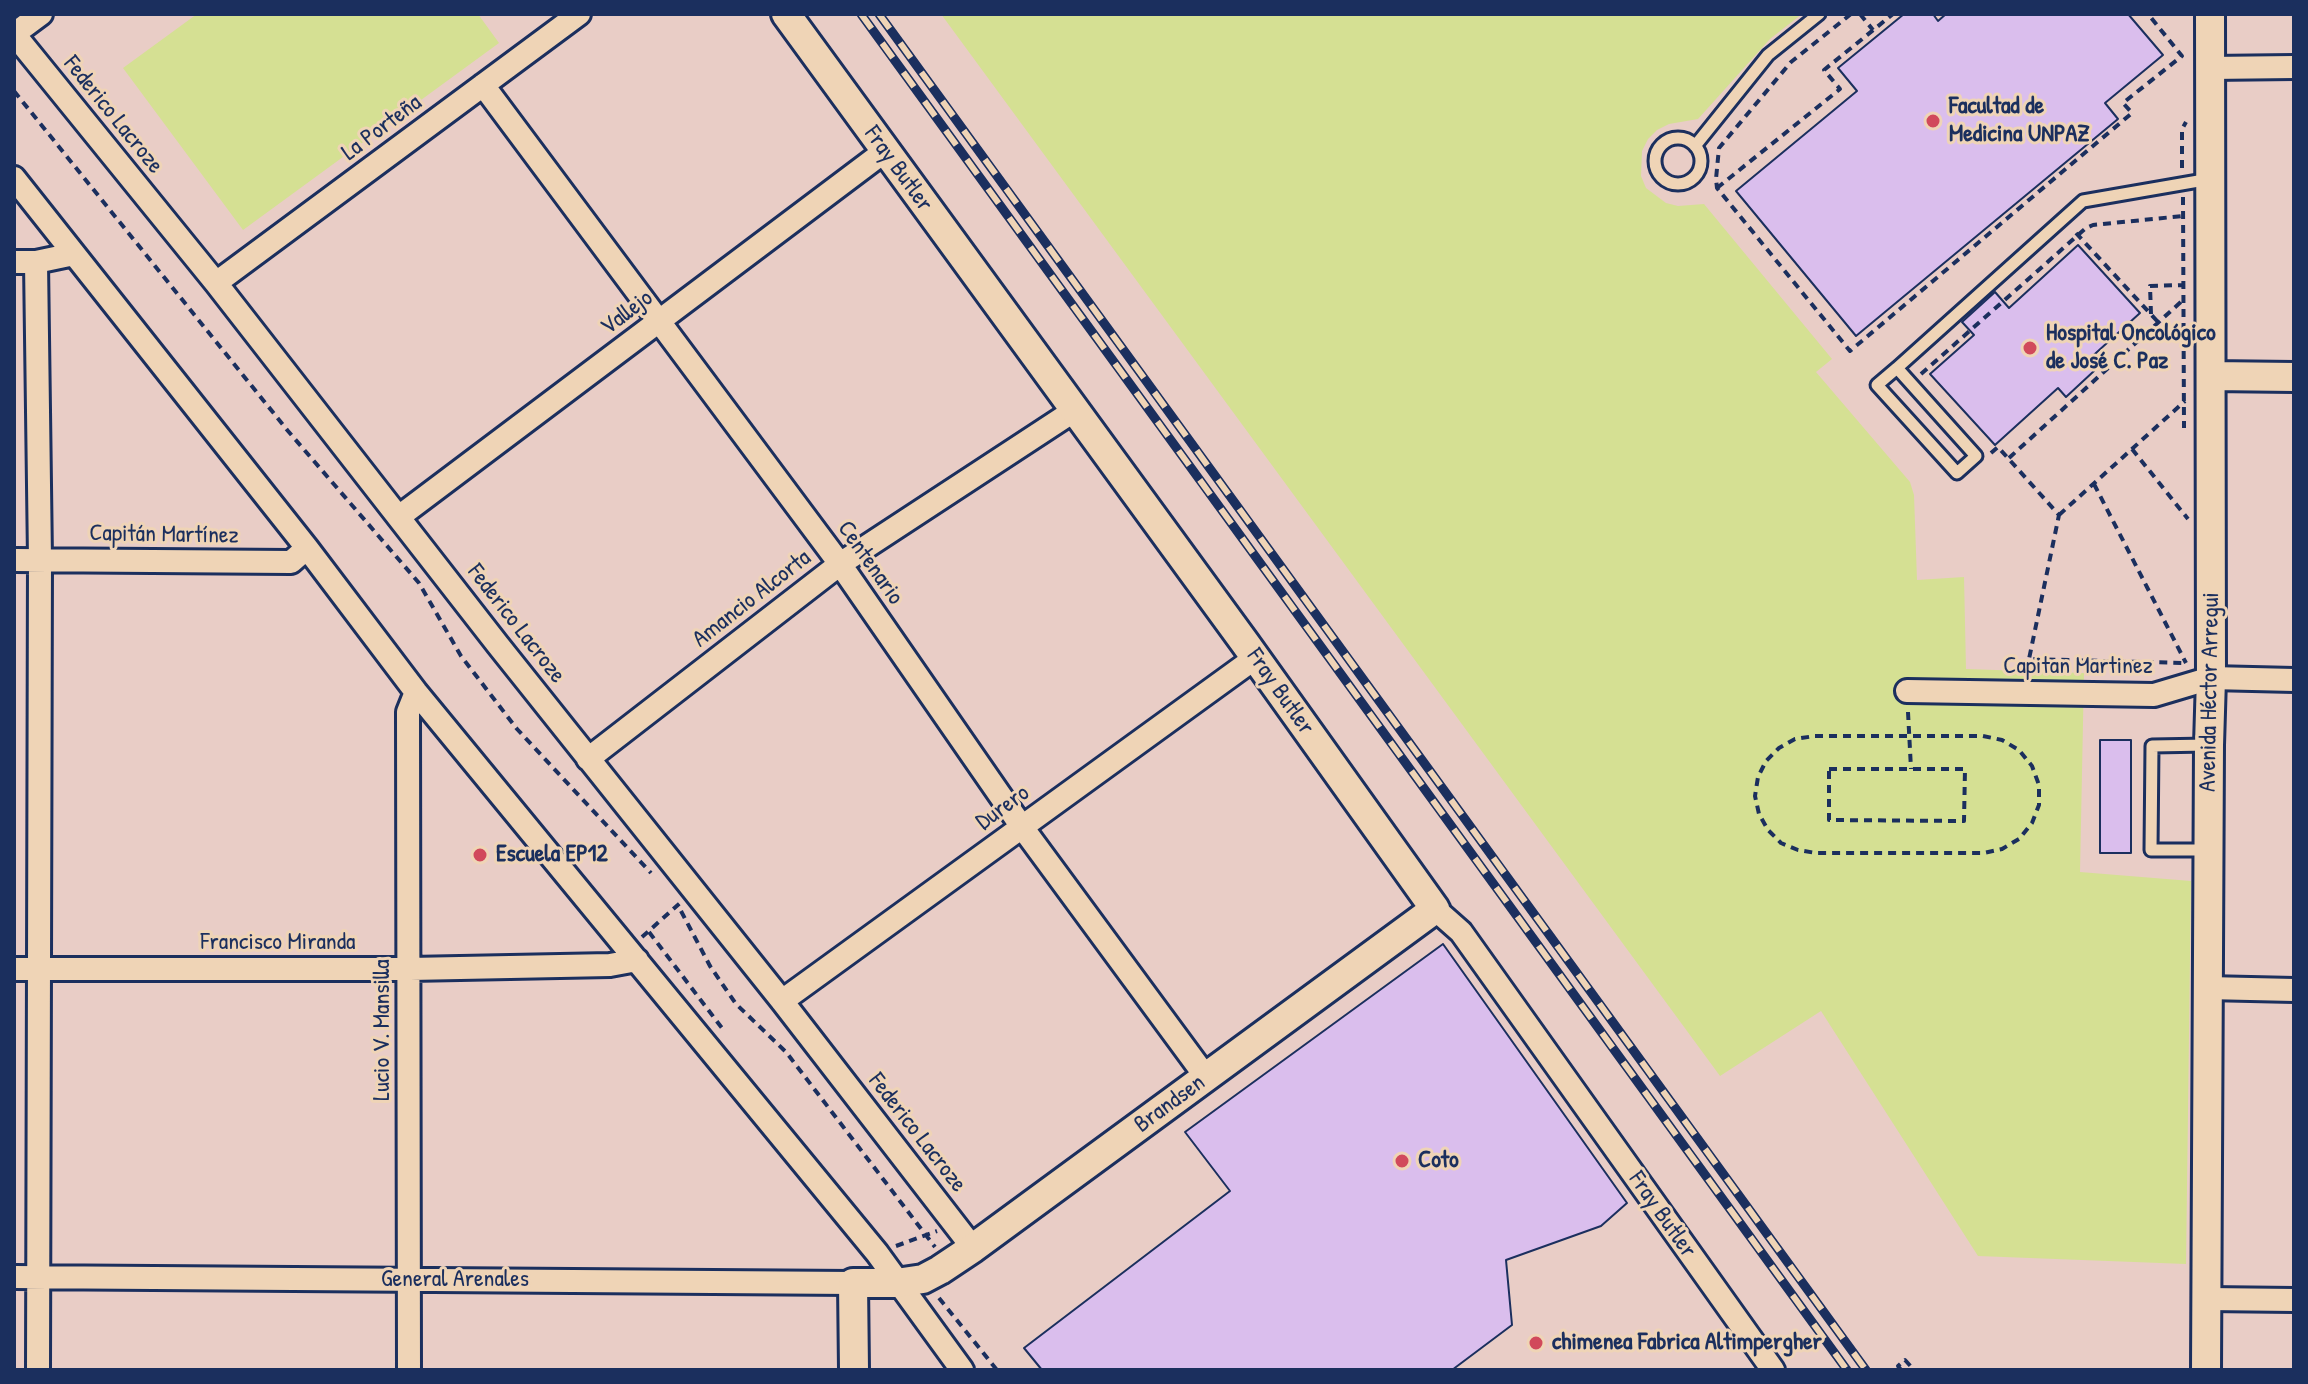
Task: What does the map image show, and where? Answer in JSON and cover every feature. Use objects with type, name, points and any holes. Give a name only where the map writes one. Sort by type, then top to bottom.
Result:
[{"type":"street","points":[[14,34],[41,14]]},
{"type":"street","name":"La Porteña","points":[[216,283],[579,14]]},
{"type":"street","name":"Fray Butler","points":[[786,14],[1435,909],[1461,932],[1773,1370]]},
{"type":"street","name":"Avenida Héctor Arregui","points":[[2206,1370],[2209,745],[2203,668],[2211,547],[2210,14]]},
{"type":"street","name":"Federico Lacroze","points":[[14,34],[400,516],[588,759],[685,898],[782,1001],[973,1248]]},
{"type":"street","points":[[2210,68],[2294,67]]},
{"type":"street","name":"Centenario","points":[[483,85],[840,564],[1022,827],[1206,1077]]},
{"type":"street","name":"Vallejo","points":[[400,516],[885,151]]},
{"type":"street","points":[[14,178],[307,548],[416,692],[877,1253],[962,1370]]},
{"type":"street","points":[[38,1370],[40,559],[25,262],[74,254]]},
{"type":"street","points":[[2212,376],[2294,377]]},
{"type":"street","name":"Amancio Alcorta","points":[[588,759],[840,564],[1075,410]]},
{"type":"street","name":"Capitán Martínez","points":[[14,560],[291,562],[307,548]]},
{"type":"street","name":"Durero","points":[[782,1001],[1255,658]]},
{"type":"street","name":"Capitan Martinez","points":[[1907,691],[2154,695],[2203,668],[2294,680]]},
{"type":"street","name":"Lucio V. Mansilla","points":[[409,1370],[408,712],[416,692]]},
{"type":"street","name":"Brandsen","points":[[896,1283],[923,1279],[973,1248],[1435,909]]},
{"type":"street","name":"Francisco Miranda","points":[[14,969],[410,969],[610,965],[631,953]]},
{"type":"street","points":[[2207,988],[2294,990]]},
{"type":"street","name":"General Arenales","points":[[14,1277],[896,1283]]},
{"type":"street","points":[[853,1283],[854,1370]]},
{"type":"street","points":[[2207,1299],[2294,1300]]},
{"type":"lane","points":[[1695,146],[1768,55],[1819,14]]},
{"type":"lane","points":[[1683,138],[1695,146],[1701,161],[1695,176],[1681,184],[1666,181],[1660,176],[1654,162],[1663,143],[1669,139],[1683,138]]},
{"type":"lane","points":[[1897,368],[1976,456],[1957,473],[1877,385],[2083,201],[2211,179]]},
{"type":"lane","points":[[2208,850],[2151,850],[2152,746],[2209,745]]},
{"type":"path","points":[[1851,14],[1791,62],[1719,148],[1717,188],[1850,351],[2132,113],[2123,103],[2182,56],[2148,14]]},
{"type":"path","points":[[1860,14],[1873,30]]},
{"type":"path","points":[[1717,188],[1840,89],[1824,70],[1893,14]]},
{"type":"path","points":[[14,91],[288,431],[419,583],[461,656],[517,729],[656,879]]},
{"type":"path","points":[[1910,383],[2093,225],[2183,216]]},
{"type":"path","points":[[2063,219],[2158,322]]},
{"type":"path","points":[[2059,515],[2008,459],[2211,274]]},
{"type":"path","points":[[2151,314],[2150,286],[2183,285]]},
{"type":"path","points":[[2203,668],[2029,659],[2059,515],[2212,376]]},
{"type":"path","points":[[2132,449],[2211,547]]},
{"type":"path","points":[[2094,484],[2203,668]]},
{"type":"path","points":[[1907,691],[1911,769]]},
{"type":"path","points":[[1815,736],[1910,736],[1983,736],[2002,740],[2019,750],[2032,766],[2039,785],[2039,805],[2032,823],[2019,839],[2002,849],[1984,853],[1816,853],[1781,843],[1768,830],[1759,814],[1755,796],[1758,777],[1766,761],[1779,748],[1795,739],[1815,736]]},
{"type":"path","points":[[1829,769],[1911,769],[1965,769],[1964,821],[1829,820],[1829,769]]},
{"type":"path","points":[[670,897],[685,898]]},
{"type":"path","points":[[631,953],[685,898]]},
{"type":"path","points":[[685,898],[710,966],[736,1004],[786,1052],[949,1264]]},
{"type":"path","points":[[877,1253],[955,1225]]},
{"type":"path","points":[[1901,1370],[1898,1366],[1905,1360],[1914,1370]]},
{"type":"green space","points":[[197,14],[478,14],[499,43],[243,230],[123,68]]},
{"type":"green space","points":[[941,14],[1802,14],[1770,39],[1698,119],[1669,124],[1648,139],[1642,151],[1641,176],[1646,188],[1666,203],[1678,206],[1704,204],[1832,359],[1816,372],[1910,482],[1914,495],[1917,580],[1964,577],[1966,669],[2084,673],[2080,872],[2191,881],[2186,1264],[1978,1256],[1821,1011],[1720,1076]]},
{"type":"building","points":[[1904,14],[1933,14],[1938,21],[1946,14],[2128,14],[2163,55],[2105,103],[2118,119],[1856,336],[1736,191],[1857,91],[1838,68]]},
{"type":"building","name":"Hospital Oncológico de José C. Paz","points":[[2078,245],[2140,313],[2086,362],[2094,371],[2066,397],[2058,388],[1995,445],[1930,374],[1974,335],[1962,322],[1995,292],[2009,308]]},
{"type":"building","points":[[2100,740],[2131,740],[2131,853],[2100,853]]},
{"type":"building","name":"Coto","points":[[1443,944],[1627,1203],[1601,1226],[1506,1260],[1512,1325],[1452,1370],[1042,1370],[1024,1348],[1230,1191],[1185,1132]]},
{"type":"railway","points":[[861,14],[1847,1370]]},
{"type":"railway","points":[[879,14],[1866,1370]]},
{"type":"place","name":"Facultad de Medicina UNPAZ","points":[[1933,121]]},
{"type":"place","name":"Hospital Oncológico de José C. Paz","points":[[2030,348]]},
{"type":"place","name":"Escuela EP12","points":[[480,855]]},
{"type":"place","name":"Coto","points":[[1402,1161]]},
{"type":"place","name":"chimenea Fabrica Altimpergher","points":[[1536,1343]]}]
